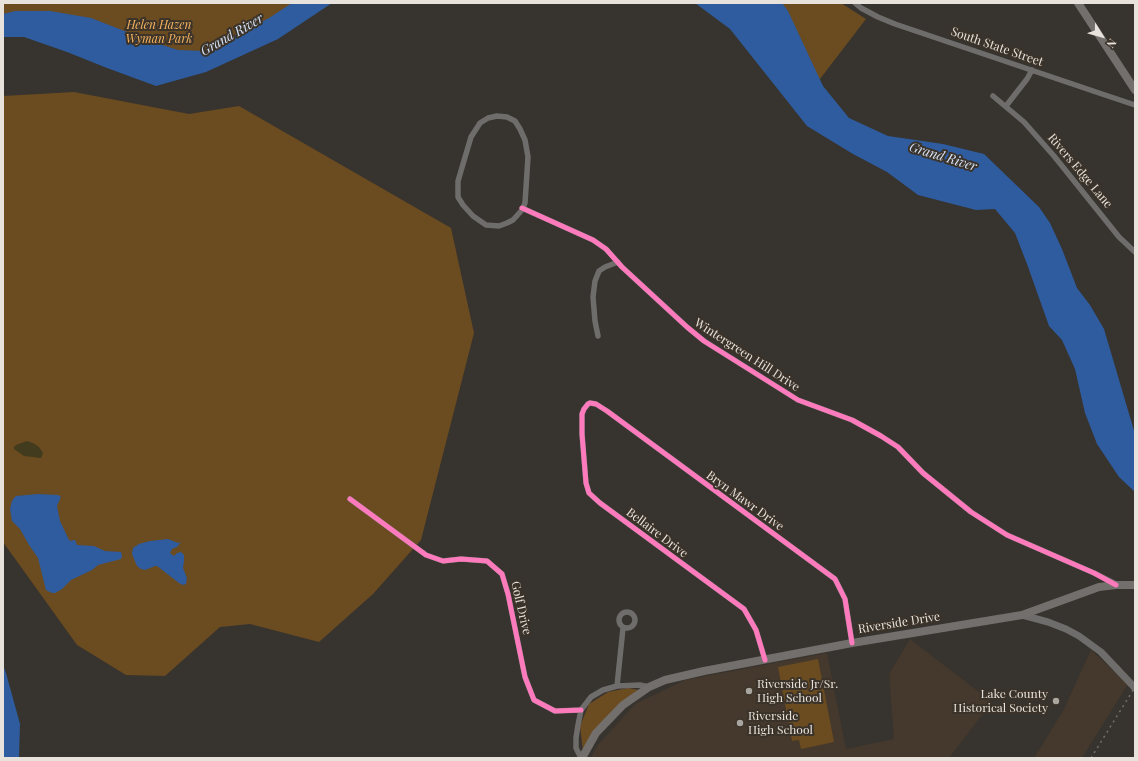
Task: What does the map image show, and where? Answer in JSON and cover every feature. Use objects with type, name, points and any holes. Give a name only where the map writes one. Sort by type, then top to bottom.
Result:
[{"type":"main road","points":[[1078,3],[1135,90]]},
{"type":"main road","points":[[1022,615],[1099,587],[1135,585]]},
{"type":"main road","name":"Riverside Drive","points":[[582,758],[596,734],[623,705],[649,687],[665,680],[698,672],[852,643],[1022,615]]},
{"type":"street","name":"South State Street","points":[[855,3],[878,17],[1105,96],[1135,104]]},
{"type":"street","points":[[1006,106],[1027,79],[1032,70]]},
{"type":"street","name":"Rivers Edge Lane","points":[[993,96],[1024,122],[1054,156],[1119,237],[1135,252]]},
{"type":"street","points":[[502,116],[515,121],[525,140],[528,157],[525,203],[522,208],[513,220],[508,223],[498,226],[486,225],[468,211],[458,198],[458,181],[471,137],[480,123],[488,118],[502,116]]},
{"type":"street","name":"Wintergreen Hill Drive","points":[[522,208],[593,240],[606,249],[687,328],[704,341],[798,400],[852,420],[881,436],[898,447],[923,472],[971,512],[1007,536],[1094,573],[1116,585]]},
{"type":"street","points":[[598,336],[594,321],[593,297],[595,281],[599,271],[618,262]]},
{"type":"street","name":"Bryn Mawr Drive","points":[[588,404],[596,404],[607,411],[834,579],[845,599],[852,643]]},
{"type":"street","name":"Bellaire Drive","points":[[588,404],[582,414],[582,434],[586,483],[589,493],[744,610],[756,630],[765,660]]},
{"type":"street","name":"Golf Drive","points":[[350,499],[426,555],[443,561],[461,559],[487,561],[502,574],[525,677],[534,700],[555,711],[581,710]]},
{"type":"street","name":"Riverside Drive","points":[[1022,615],[1054,624],[1079,636],[1101,652],[1135,688]]},
{"type":"street","points":[[617,686],[623,628]]},
{"type":"street","points":[[582,758],[576,748],[578,724],[581,710],[593,695],[617,686],[640,685],[649,687]]},
{"type":"shaded area","name":"Riverside Jr/Sr. High School","points":[[910,639],[992,702],[949,758],[591,758],[597,746],[635,704],[685,680],[827,653],[846,749],[894,739],[889,674]]},
{"type":"shaded area","points":[[1091,650],[1128,684],[1082,758],[1034,758],[1063,711]]},
{"type":"green space","name":"Helen Hazen Wyman Park","points":[[3,3],[304,3],[198,57],[3,22]]},
{"type":"green space","points":[[730,3],[841,3],[866,19],[810,92]]},
{"type":"green space","points":[[74,92],[189,114],[239,106],[451,228],[474,333],[421,540],[373,594],[319,642],[250,624],[220,627],[165,676],[126,675],[77,645],[3,542],[3,96]]},
{"type":"green space","points":[[818,659],[834,742],[801,749],[799,740],[792,741],[778,667]]},
{"type":"green space","points":[[628,688],[639,690],[583,751],[580,726],[589,704],[608,692]]},
{"type":"sand","points":[[27,441],[39,447],[43,453],[41,458],[24,456],[14,449],[16,445]]},
{"type":"water","points":[[292,3],[332,3],[278,39],[206,72],[156,86],[24,37],[3,37],[3,14],[15,11],[50,11],[91,18],[178,50],[205,51],[269,18]]},
{"type":"water","name":"Grand River","points":[[695,3],[782,3],[788,11],[823,86],[849,118],[888,136],[943,144],[984,154],[1039,207],[1050,223],[1077,288],[1090,305],[1104,329],[1135,434],[1135,492],[1119,477],[1097,444],[1085,413],[1075,369],[1062,340],[1049,326],[1015,233],[995,209],[976,210],[918,195],[887,172],[853,154],[807,126],[730,29]]},
{"type":"water","points":[[38,494],[58,495],[61,497],[57,506],[60,521],[69,540],[75,540],[77,545],[94,546],[105,551],[121,552],[121,559],[98,565],[92,570],[71,580],[62,589],[55,593],[46,590],[38,558],[20,529],[12,521],[10,509],[12,501],[16,496]]},
{"type":"water","points":[[168,539],[178,543],[181,542],[177,547],[172,549],[170,553],[174,556],[181,552],[184,555],[183,568],[187,578],[186,584],[183,585],[179,583],[157,566],[145,570],[141,569],[137,566],[132,554],[133,548],[139,544]]},
{"type":"water","points":[[3,665],[20,724],[19,758],[3,758]]},
{"type":"railway","points":[[1091,758],[1135,687]]},
{"type":"cycle path","points":[[522,208],[593,240],[606,249],[622,267],[704,341],[798,400],[852,420],[881,436],[898,447],[923,473],[971,512],[1007,535],[1094,573],[1116,585]]},
{"type":"cycle path","points":[[765,660],[756,630],[744,609],[600,503],[589,493],[586,483],[582,434],[582,414],[588,404],[596,404],[607,411],[835,579],[845,599],[852,643]]},
{"type":"cycle path","points":[[350,499],[426,555],[443,561],[461,559],[487,561],[502,574],[508,594],[525,677],[534,700],[555,711],[581,710]]},
{"type":"place","name":"Riverside Jr/Sr. High School","points":[[749,691]]},
{"type":"place","name":"Lake County Historical Society","points":[[1056,701]]},
{"type":"place","name":"Riverside High School","points":[[740,723]]}]
